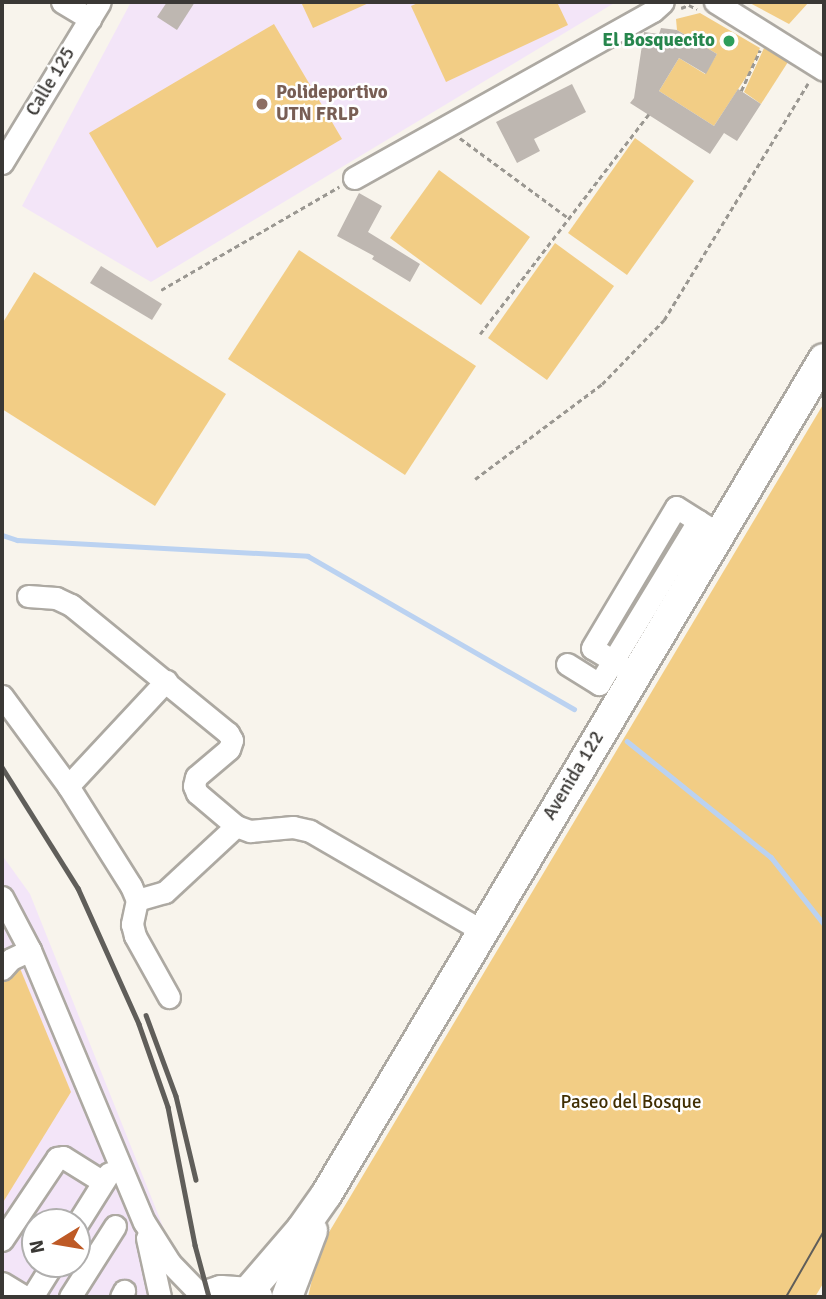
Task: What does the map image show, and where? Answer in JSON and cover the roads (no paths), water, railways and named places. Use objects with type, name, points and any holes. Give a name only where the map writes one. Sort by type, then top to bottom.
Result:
[{"type":"highway","name":"Avenida 122","points":[[252,1295],[326,1195],[481,930],[624,667],[703,529],[824,359]]},
{"type":"highway","name":"Avenida 122","points":[[287,1297],[326,1195]]},
{"type":"highway","points":[[203,1297],[221,1291],[252,1295]]},
{"type":"street","points":[[62,2],[95,10]]},
{"type":"street","points":[[354,178],[653,11],[663,2]]},
{"type":"street","points":[[715,2],[821,68]]},
{"type":"street","name":"Calle 125","points":[[2,163],[95,10]]},
{"type":"street","points":[[669,518],[703,529],[625,641],[624,667],[592,648],[669,518]]},
{"type":"street","points":[[28,596],[56,598],[71,605],[166,681],[232,740],[229,749],[196,778],[194,786],[197,793],[236,826],[250,831],[293,827],[310,831],[481,930]]},
{"type":"street","points":[[604,628],[625,641]]},
{"type":"street","points":[[567,664],[599,684],[624,667]]},
{"type":"street","points":[[68,786],[166,681]]},
{"type":"street","points":[[2,696],[68,786],[137,900],[132,924],[135,936],[169,997]]},
{"type":"street","points":[[137,900],[164,892],[236,826]]},
{"type":"street","points":[[2,897],[30,950],[144,1222],[170,1262],[203,1297]]},
{"type":"street","points":[[2,969],[12,959],[30,950]]},
{"type":"street","points":[[2,1240],[57,1158],[63,1157],[103,1182]]},
{"type":"street","points":[[87,1208],[117,1160]]},
{"type":"street","points":[[144,1222],[160,1297]]},
{"type":"street","points":[[70,1297],[115,1226]]},
{"type":"street","points":[[32,1297],[44,1278]]},
{"type":"street","points":[[2,1283],[25,1297]]},
{"type":"waterway","points":[[2,535],[17,540],[308,556],[574,709]]},
{"type":"waterway","points":[[627,741],[771,857],[824,924]]},
{"type":"tram line","points":[[786,1297],[824,1231]]},
{"type":"railway","points":[[2,767],[78,888],[139,1024],[168,1107],[195,1245],[209,1297]]},
{"type":"railway","points":[[146,1015],[176,1096],[196,1180]]},
{"type":"place","name":"El Bosquecito","points":[[729,41]]},
{"type":"place","name":"Polideportivo UTN FRLP","points":[[262,104]]},
{"type":"park label","name":"Paseo del Bosque","points":[[631,1103]]}]
